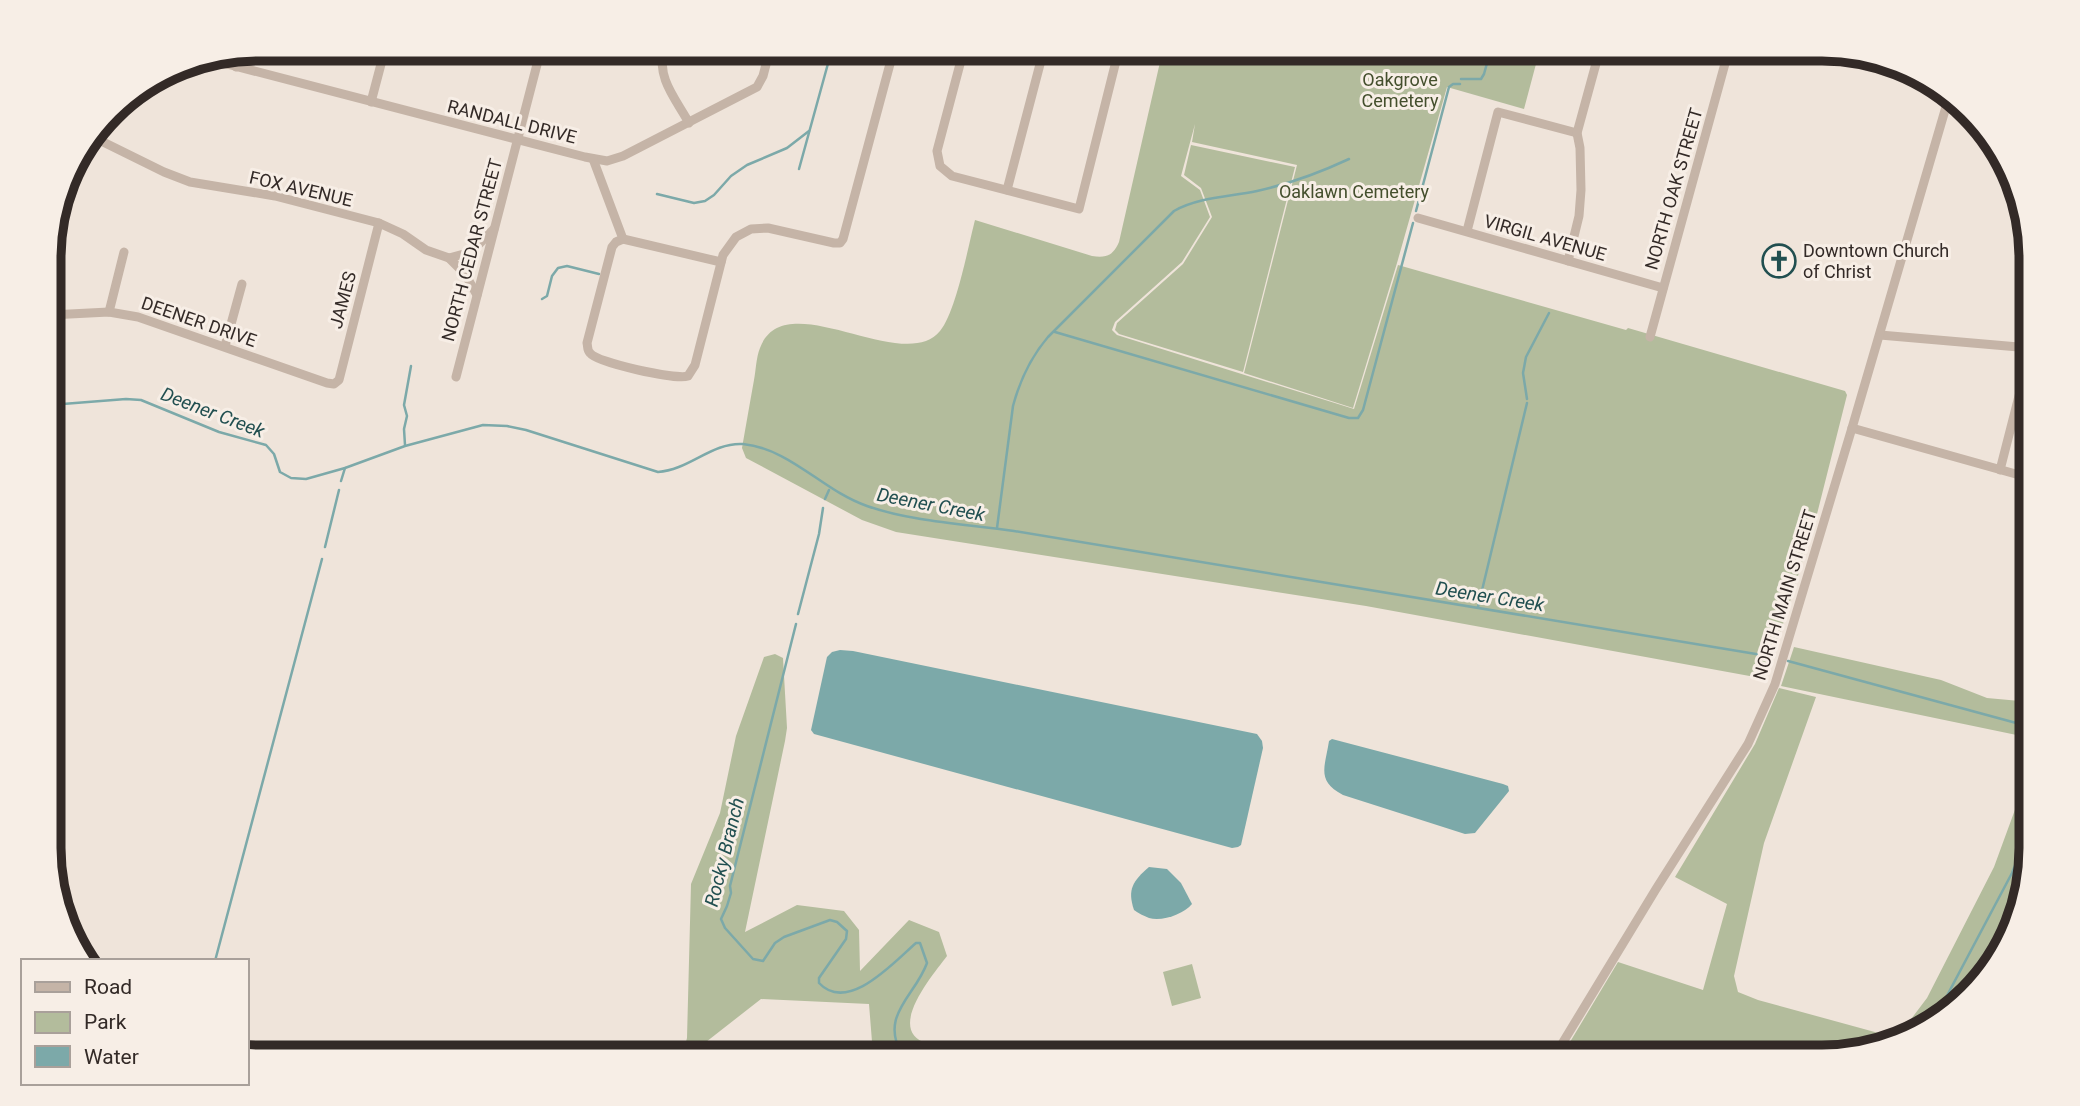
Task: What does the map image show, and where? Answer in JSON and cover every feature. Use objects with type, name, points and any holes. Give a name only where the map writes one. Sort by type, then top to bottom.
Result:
[{"type":"street","points":[[1007,190],[1041,61]]},
{"type":"street","points":[[961,62],[937,151],[940,166],[952,176],[1079,209],[1116,61]]},
{"type":"street","points":[[1568,261],[1577,228],[1581,190],[1577,133],[1597,61]]},
{"type":"street","name":"NORTH OAK STREET","points":[[1650,337],[1726,61]]},
{"type":"street","points":[[371,102],[382,62]]},
{"type":"street","name":"NORTH CEDAR STREET","points":[[456,377],[538,62]]},
{"type":"street","points":[[661,62],[663,77],[689,123]]},
{"type":"street","name":"RANDALL DRIVE","points":[[228,64],[593,159],[614,159],[757,87],[767,62]]},
{"type":"street","points":[[721,262],[623,239],[616,242],[612,247],[587,342],[590,354],[604,361],[675,378],[688,376],[695,365],[721,262],[726,248],[736,237],[751,229],[768,228],[840,243],[891,62]]},
{"type":"street","name":"NORTH MAIN STREET","points":[[1563,1044],[1656,889],[1748,744],[1775,684],[1946,106]]},
{"type":"street","points":[[1467,231],[1498,112],[1577,133]]},
{"type":"street","name":"FOX AVENUE","points":[[100,141],[164,172],[190,181],[275,196],[379,223],[403,234],[426,250],[449,258]]},
{"type":"street","points":[[593,159],[623,239]]},
{"type":"street","name":"VIRGIL AVENUE","points":[[1418,218],[1663,288]]},
{"type":"street","name":"JAMES","points":[[334,384],[339,380],[379,223]]},
{"type":"street","points":[[477,295],[465,274],[449,258],[471,251],[494,229]]},
{"type":"street","points":[[110,312],[124,252]]},
{"type":"street","points":[[225,346],[242,284]]},
{"type":"street","name":"DEENER DRIVE","points":[[62,314],[110,312],[153,320],[334,384]]},
{"type":"street","points":[[1880,335],[2019,347]]},
{"type":"street","points":[[2000,470],[2019,396]]},
{"type":"street","points":[[1853,428],[2019,475]]},
{"type":"green space","points":[[1160,61],[1537,61],[1524,109],[1447,87],[1353,408],[1244,373],[1297,165],[1192,142],[1195,124],[1181,176],[1200,190],[1210,217],[1182,262],[1115,322],[1112,330],[1117,335],[1354,409],[1398,265],[1845,391],[1847,395],[1817,514],[1810,515],[1808,520],[1814,524],[1766,679],[1366,606],[896,532],[862,520],[746,458],[742,448],[758,356],[760,348],[773,330],[793,324],[818,325],[873,339],[900,343],[923,342],[940,331],[946,322],[961,279],[975,220],[1092,256],[1101,257],[1112,253],[1119,242]]},
{"type":"green space","points":[[1191,145],[1295,167],[1243,372],[1119,334],[1115,330],[1117,323],[1183,264],[1212,217],[1201,188],[1184,175]]},
{"type":"green space","points":[[1794,647],[1941,680],[1987,698],[2019,701],[2019,736],[1781,686]]},
{"type":"green space","points":[[775,654],[783,658],[787,728],[745,932],[797,905],[844,911],[859,930],[860,971],[909,920],[939,932],[947,956],[916,1002],[910,1027],[916,1037],[931,1045],[872,1045],[869,1004],[761,999],[705,1045],[685,1045],[691,884],[720,813],[736,736],[764,657]]},
{"type":"green space","points":[[1779,688],[1816,697],[1764,843],[1734,976],[1738,992],[1884,1034],[1835,1044],[1569,1044],[1618,962],[1703,990],[1727,904],[1675,877],[1755,744]]},
{"type":"green space","points":[[2019,799],[2017,874],[2004,923],[1986,957],[1970,978],[1931,1012],[1907,1025],[1927,998],[1994,867]]},
{"type":"green space","points":[[1192,964],[1201,998],[1172,1006],[1163,972]]},
{"type":"water","points":[[840,650],[1257,734],[1263,748],[1241,845],[1232,848],[814,734],[811,730],[827,657]]},
{"type":"water","points":[[1332,739],[1503,784],[1508,786],[1509,791],[1475,833],[1465,834],[1334,790],[1324,772],[1329,741]]},
{"type":"water","points":[[1149,867],[1167,869],[1181,883],[1192,904],[1178,914],[1160,919],[1149,918],[1134,910],[1131,891]]},
{"type":"waterway","points":[[1461,79],[1481,79],[1488,61]]},
{"type":"waterway","points":[[799,169],[829,62]]},
{"type":"waterway","points":[[1416,211],[1449,87],[1460,84]]},
{"type":"waterway","points":[[657,194],[694,203],[705,201],[747,165],[787,148],[809,131]]},
{"type":"waterway","points":[[997,528],[1013,406],[1026,370],[1048,337],[1174,211],[1204,200],[1281,185],[1349,159]]},
{"type":"waterway","points":[[1055,332],[1349,418],[1358,418],[1363,410],[1413,223]]},
{"type":"waterway","points":[[542,299],[547,296],[552,276],[558,268],[567,266],[599,274]]},
{"type":"waterway","points":[[1527,399],[1523,373],[1526,357],[1549,313]]},
{"type":"waterway","points":[[405,445],[407,416],[404,405],[411,366]]},
{"type":"waterway","name":"Deener Creek","points":[[62,404],[141,400],[219,432],[266,445],[274,454],[280,472],[291,478],[306,479],[405,446],[483,425],[526,430],[658,472],[680,467],[721,447],[743,444],[760,447],[792,462],[851,499],[903,516],[1014,531],[1774,657]]},
{"type":"waterway","points":[[1478,607],[1527,403]]},
{"type":"waterway","points":[[341,481],[345,468]]},
{"type":"waterway","points":[[325,547],[339,490]]},
{"type":"waterway","name":"Rocky Branch","points":[[825,499],[829,490]]},
{"type":"waterway","name":"Rocky Branch","points":[[798,614],[823,508]]},
{"type":"waterway","points":[[216,959],[322,559]]},
{"type":"waterway","name":"Rocky Branch","points":[[796,624],[730,886],[731,893],[721,919],[725,928],[753,959],[763,961],[775,943],[784,937],[830,920],[837,922],[847,931],[846,939],[819,978],[819,983],[831,991],[843,993],[870,982],[916,943],[920,943],[927,963],[896,1018],[897,1045]]},
{"type":"waterway","name":"Deener Creek","points":[[1788,661],[2019,724]]},
{"type":"waterway","points":[[1943,1003],[2018,857]]},
{"type":"place","name":"Downtown Church of Christ","points":[[1779,261]]},
{"type":"park label","name":"Oakgrove Cemetery","points":[[1400,90]]},
{"type":"park label","name":"Oaklawn Cemetery","points":[[1354,192]]}]
